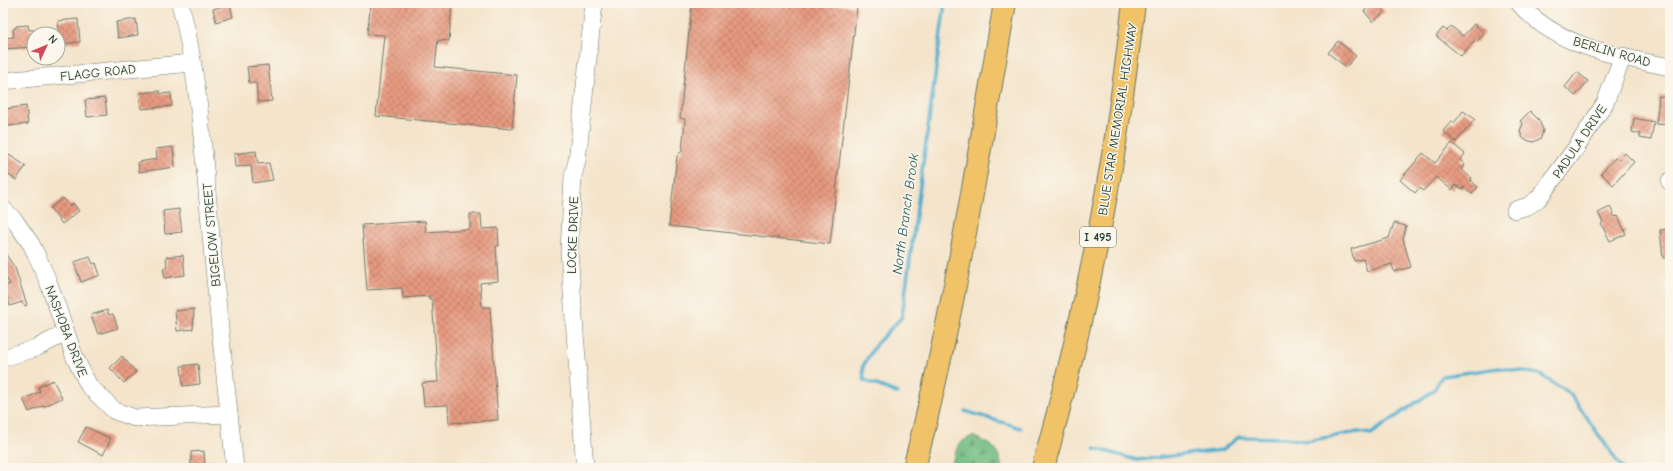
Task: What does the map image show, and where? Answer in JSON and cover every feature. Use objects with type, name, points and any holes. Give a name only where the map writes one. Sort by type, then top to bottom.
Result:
[{"type":"highway","points":[[914,468],[934,387],[958,266],[1005,3]]},
{"type":"highway","name":"BLUE STAR MEMORIAL HIGHWAY","points":[[1043,468],[1066,379],[1100,224],[1116,134],[1134,3]]},
{"type":"street","name":"BIGELOW STREET","points":[[180,3],[186,25],[198,97],[235,468]]},
{"type":"street","name":"LOCKE DRIVE","points":[[584,468],[569,251],[573,176],[577,161],[594,3]]},
{"type":"street","name":"BERLIN ROAD","points":[[1519,3],[1532,16],[1556,33],[1586,46],[1670,67]]},
{"type":"street","name":"PADULA DRIVE","points":[[1515,210],[1528,206],[1538,199],[1576,148],[1605,103],[1623,56]]},
{"type":"street","name":"FLAGG ROAD","points":[[3,82],[192,62]]},
{"type":"street","name":"NASHOBA DRIVE","points":[[3,209],[15,221],[37,256],[48,281],[75,358],[89,386],[115,411],[135,418],[229,414]]},
{"type":"street","points":[[3,358],[36,348],[66,333]]},
{"type":"green space","points":[[972,436],[984,441],[996,450],[1002,468],[950,468],[959,443]]},
{"type":"building","points":[[371,3],[452,3],[449,41],[438,40],[435,67],[517,75],[512,129],[376,116],[384,35],[367,34]]},
{"type":"building","points":[[692,3],[821,3],[857,7],[830,244],[669,226],[677,156],[682,151],[685,119],[680,118]]},
{"type":"building","points":[[1374,3],[1378,3],[1385,12],[1373,22],[1364,11]]},
{"type":"building","points":[[230,4],[233,17],[216,22],[213,9]]},
{"type":"building","points":[[78,19],[80,42],[66,43],[66,26],[58,26],[58,21]]},
{"type":"building","points":[[136,19],[138,35],[118,38],[116,22]]},
{"type":"building","points":[[1474,24],[1484,33],[1476,43],[1474,41],[1461,56],[1436,36],[1443,28],[1447,31],[1451,26],[1463,36]]},
{"type":"building","points":[[28,25],[26,26],[26,48],[3,49],[3,38],[14,37],[13,29],[16,28],[16,26]]},
{"type":"building","points":[[1338,41],[1356,56],[1346,67],[1328,53]]},
{"type":"building","points":[[268,65],[272,101],[258,102],[256,83],[249,83],[247,67]]},
{"type":"building","points":[[1577,72],[1588,81],[1575,96],[1565,87]]},
{"type":"building","points":[[160,91],[160,94],[171,93],[172,106],[141,109],[139,93]]},
{"type":"building","points":[[1659,96],[1670,97],[1670,125],[1656,124]]},
{"type":"building","points":[[105,98],[107,115],[87,117],[85,100]]},
{"type":"building","points":[[26,106],[28,124],[8,126],[5,109]]},
{"type":"building","points":[[1463,111],[1475,119],[1456,142],[1443,131],[1452,121],[1454,123]]},
{"type":"building","points":[[1530,111],[1539,120],[1543,130],[1541,138],[1534,142],[1525,140],[1520,131],[1523,123],[1520,121]]},
{"type":"building","points":[[1634,118],[1654,122],[1651,140],[1640,138],[1640,134],[1632,132]]},
{"type":"building","points":[[1452,143],[1465,154],[1460,160],[1465,165],[1461,169],[1478,187],[1472,194],[1463,187],[1462,189],[1456,185],[1452,190],[1436,177],[1423,191],[1419,188],[1415,193],[1400,180],[1423,153],[1435,163]]},
{"type":"building","points":[[173,147],[175,167],[139,172],[138,162],[157,159],[156,149]]},
{"type":"building","points":[[256,151],[258,164],[269,163],[273,180],[253,183],[251,166],[235,167],[234,154]]},
{"type":"building","points":[[1625,153],[1634,162],[1613,185],[1601,173],[1615,158],[1618,160]]},
{"type":"building","points":[[9,155],[26,166],[16,180],[3,171],[3,163]]},
{"type":"building","points":[[63,198],[70,206],[73,203],[79,211],[62,224],[50,208]]},
{"type":"building","points":[[1610,207],[1615,217],[1618,216],[1626,234],[1610,241],[1601,224],[1603,222],[1598,213]]},
{"type":"building","points":[[179,209],[182,232],[165,234],[163,211]]},
{"type":"building","points":[[470,214],[481,214],[482,229],[498,228],[499,246],[496,246],[498,281],[480,283],[482,307],[490,307],[498,420],[449,423],[448,405],[424,406],[422,383],[438,382],[432,299],[429,299],[429,296],[403,298],[402,288],[367,290],[362,225],[425,221],[426,232],[470,229]]},
{"type":"building","points":[[1394,223],[1406,226],[1403,239],[1411,267],[1394,272],[1392,264],[1367,271],[1363,259],[1354,261],[1351,249],[1389,238]]},
{"type":"building","points":[[1670,229],[1670,258],[1663,258],[1660,230]]},
{"type":"building","points":[[3,250],[15,268],[27,305],[25,306],[22,302],[10,306],[4,286],[10,284],[3,274]]},
{"type":"building","points":[[183,255],[185,275],[165,278],[163,268],[167,267],[166,257]]},
{"type":"building","points":[[90,257],[93,264],[96,263],[100,275],[81,282],[74,262]]},
{"type":"building","points":[[194,309],[193,329],[177,331],[175,311]]},
{"type":"building","points":[[107,310],[109,315],[113,314],[118,328],[98,334],[91,315]]},
{"type":"building","points":[[122,356],[136,372],[124,383],[110,368]]},
{"type":"building","points":[[198,364],[200,384],[183,386],[181,366]]},
{"type":"building","points":[[53,380],[62,398],[29,412],[23,399],[40,392],[38,387]]},
{"type":"building","points":[[86,427],[111,439],[103,455],[78,442]]},
{"type":"building","points":[[204,451],[205,468],[191,468],[191,452]]},
{"type":"waterway","name":"North Branch Brook","points":[[897,393],[864,380],[863,366],[876,344],[902,317],[945,3]]},
{"type":"waterway","name":"North Branch Brook","points":[[1094,448],[1137,460],[1222,450],[1239,437],[1285,438],[1306,441],[1358,432],[1371,434],[1434,390],[1442,376],[1499,368],[1539,374],[1570,394],[1622,468]]},
{"type":"waterway","name":"North Branch Brook","points":[[965,411],[1021,428]]}]
